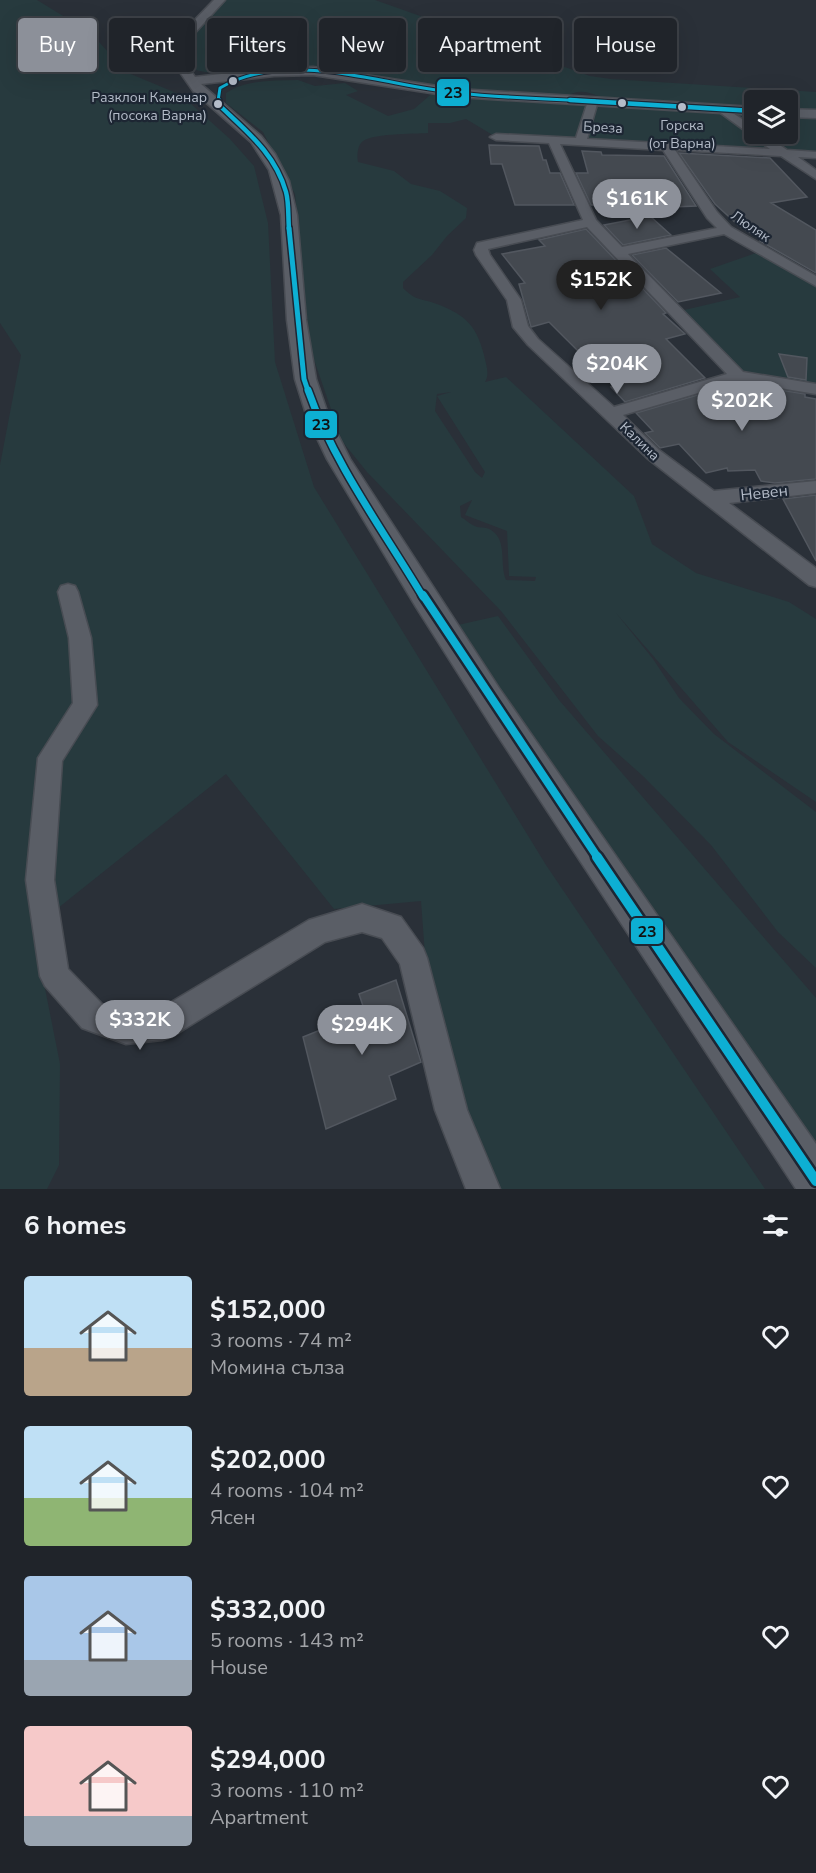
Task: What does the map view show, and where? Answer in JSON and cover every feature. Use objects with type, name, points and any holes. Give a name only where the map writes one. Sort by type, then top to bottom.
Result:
[{"type":"street","points":[[220,0],[186,37],[176,58],[189,77],[266,150],[276,167],[286,193],[291,226],[298,335],[304,379],[317,416],[335,452],[440,624],[816,1181]]},
{"type":"street","points":[[189,77],[313,71],[457,93],[744,110]]},
{"type":"street","points":[[218,104],[220,88],[238,78],[255,74]]},
{"type":"street","points":[[581,141],[593,101]]},
{"type":"street","points":[[722,109],[744,125]]},
{"type":"street","points":[[798,113],[816,114]]},
{"type":"street","name":"Бреза","points":[[496,137],[816,155]]},
{"type":"street","points":[[553,140],[590,222],[738,376]]},
{"type":"street","points":[[770,144],[816,175]]},
{"type":"street","name":"Люляк","points":[[666,146],[712,215],[726,230],[816,282]]},
{"type":"street","name":"Калина","points":[[590,222],[491,242],[482,246],[481,250],[514,300],[518,317],[526,334],[680,477],[816,579]]},
{"type":"street","points":[[617,252],[726,230]]},
{"type":"street","points":[[611,413],[738,376],[816,389]]},
{"type":"street","name":"Невен","points":[[711,498],[816,487]]},
{"type":"street","points":[[68,592],[80,638],[85,705],[50,758],[40,879],[55,976],[93,1017],[126,1029],[162,1025],[319,930],[362,918],[391,927],[413,958],[450,1110],[483,1189]]},
{"type":"green space","points":[[0,0],[37,0],[66,18],[18,18],[18,72],[97,72],[97,40],[109,53],[109,72],[126,72],[181,95],[230,139],[254,166],[268,223],[275,362],[314,487],[546,865],[765,1189],[488,1189],[434,1076],[421,901],[334,909],[226,774],[33,928],[60,1064],[59,1165],[47,1189],[0,1189],[0,465],[21,355],[0,323]]},
{"type":"green space","points":[[225,0],[375,0],[426,18],[418,18],[418,72],[562,72],[562,66],[574,72],[611,79],[784,90],[744,90],[744,107],[604,99],[584,92],[565,97],[444,90],[345,72],[406,72],[406,18],[319,18],[319,69],[307,67],[307,18],[208,18]]},
{"type":"green space","points":[[207,19],[207,72],[240,72],[217,73],[204,72],[195,69],[195,33]]},
{"type":"green space","points":[[298,80],[315,86],[345,83],[358,91],[346,95],[388,116],[414,109],[436,90],[744,110],[744,144],[798,144],[798,113],[816,114],[816,155],[496,137],[466,119],[450,123],[428,123],[428,133],[373,137],[361,143],[357,155],[358,162],[394,171],[411,184],[440,191],[467,208],[466,218],[403,282],[403,288],[416,298],[452,310],[472,327],[484,355],[487,373],[485,382],[506,377],[634,496],[652,544],[696,573],[789,602],[816,619],[816,802],[728,742],[616,613],[653,659],[679,698],[714,734],[816,812],[816,968],[778,932],[711,845],[643,776],[598,736],[501,611],[367,472],[342,441],[310,348],[295,194],[263,132],[226,103],[226,93],[234,88],[260,82]],"holes":[[[451,392],[437,396],[485,472],[482,478],[475,472],[435,411],[437,394]],[[472,500],[465,515],[507,531],[509,576],[536,577],[535,581],[506,580],[500,540],[488,528],[477,527],[461,517],[460,506]]]},
{"type":"green space","points":[[798,91],[816,92],[816,112],[798,111]]},
{"type":"green space","points":[[756,253],[816,285],[816,385],[743,373],[680,311],[740,297],[710,269]]},
{"type":"green space","points":[[498,616],[559,700],[816,998],[816,1152],[449,627]]},
{"type":"building","points":[[489,145],[539,146],[550,173],[560,173],[574,205],[515,205],[502,164],[491,164]]},
{"type":"building","points":[[582,151],[601,152],[602,155],[664,156],[696,206],[649,208],[648,205],[591,205],[576,173],[588,173]]},
{"type":"building","points":[[679,153],[770,158],[807,197],[771,203],[816,230],[816,273],[760,241],[762,240],[738,225],[715,204]]},
{"type":"building","points":[[650,216],[671,235],[623,245],[604,225]]},
{"type":"building","points":[[586,229],[666,313],[663,314],[685,334],[666,339],[705,378],[625,402],[611,387],[637,380],[606,350],[584,357],[549,322],[531,327],[519,284],[525,283],[502,254],[545,246],[539,240]]},
{"type":"building","points":[[666,248],[721,293],[678,302],[632,255]]},
{"type":"building","points":[[779,354],[807,358],[806,380],[788,377]]},
{"type":"building","points":[[744,384],[805,394],[805,397],[816,399],[816,479],[775,483],[761,481],[755,470],[728,471],[727,468],[706,473],[679,444],[660,448],[645,433],[653,431],[636,413],[718,389],[743,393]]},
{"type":"building","points":[[816,495],[816,561],[783,499]]},
{"type":"building","points":[[396,980],[421,1062],[389,1076],[396,1099],[326,1129],[303,1037],[365,1012],[359,994]]},
{"type":"transit line","name":"23","points":[[744,110],[457,93],[333,73],[293,70],[255,74],[230,82],[220,88],[218,104],[266,150],[276,167],[286,193],[304,379],[317,416],[335,452],[440,624],[816,1181]]},
{"type":"place","name":"Разклон Каменар (посока Варна)","points":[[218,104]]},
{"type":"place","name":"Горска (от Варна)","points":[[682,107]]}]
